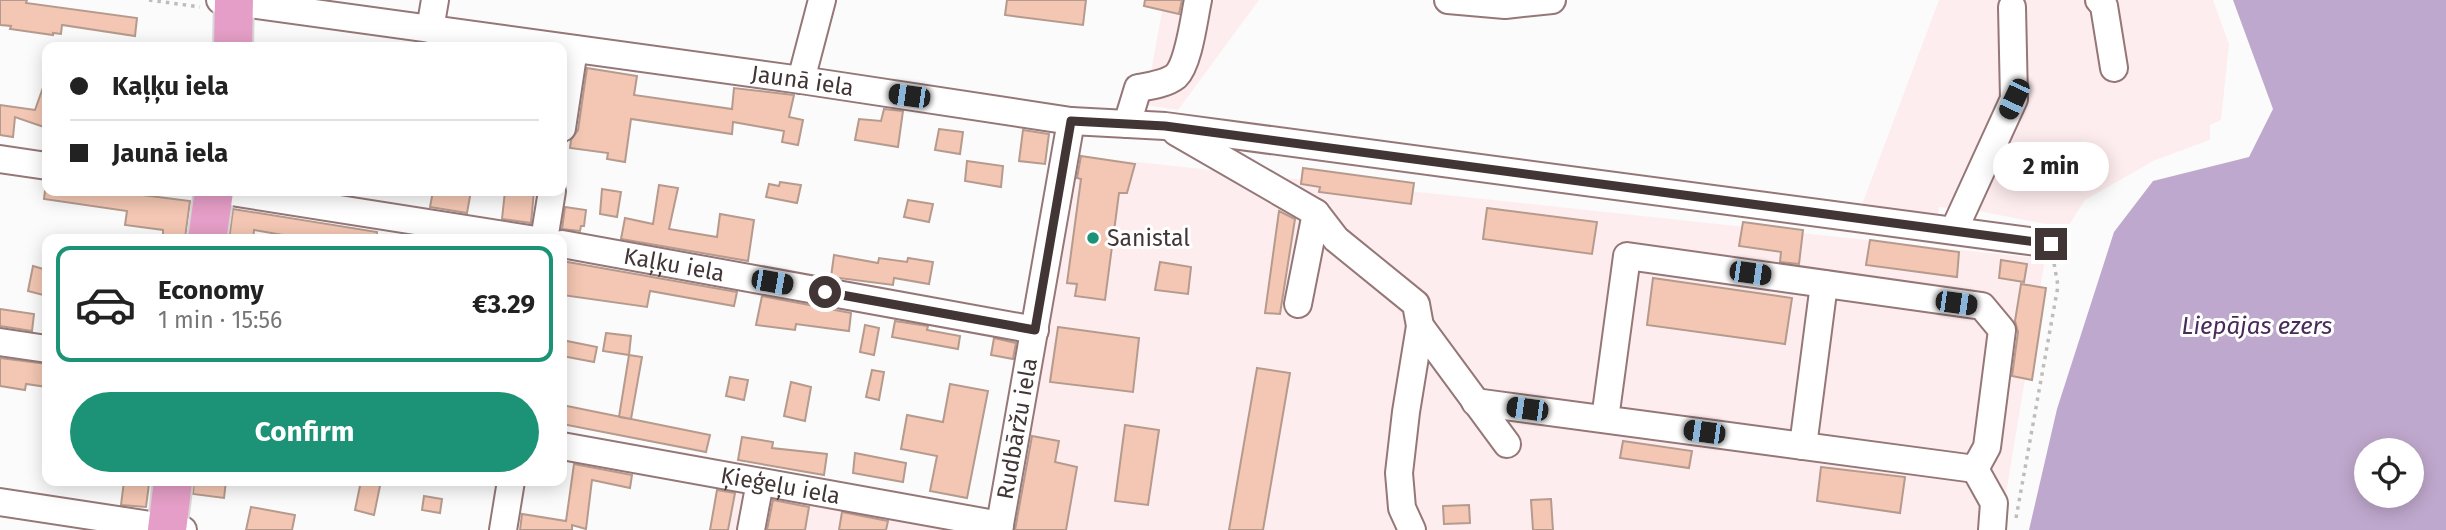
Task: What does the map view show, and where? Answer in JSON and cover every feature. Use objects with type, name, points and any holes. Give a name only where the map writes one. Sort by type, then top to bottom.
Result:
[{"type":"highway","points":[[223,3],[232,42]]},
{"type":"highway","points":[[208,234],[213,196]]},
{"type":"highway","points":[[173,486],[173,529]]},
{"type":"street","points":[[430,29],[435,0]]},
{"type":"street","points":[[801,80],[822,0]]},
{"type":"street","points":[[1127,124],[1138,88],[1161,84],[1176,76],[1183,65],[1198,0]]},
{"type":"street","points":[[1448,0],[1505,5],[1552,0]]},
{"type":"street","points":[[2099,0],[2104,6],[2114,68]]},
{"type":"street","name":"Jaunā iela","points":[[223,3],[524,42]]},
{"type":"street","points":[[1954,230],[2014,99],[2012,7]]},
{"type":"street","name":"Jaunā iela","points":[[567,48],[1071,121],[1165,126],[2051,244]]},
{"type":"street","points":[[567,95],[574,49]]},
{"type":"street","name":"Rudbāržu iela","points":[[1000,528],[1071,121]]},
{"type":"street","points":[[1165,126],[1316,213],[1336,239],[1416,304],[1420,326],[1399,472],[1402,508],[1412,530]]},
{"type":"street","points":[[0,159],[42,165]]},
{"type":"street","points":[[257,196],[498,234]]},
{"type":"street","points":[[545,234],[551,196]]},
{"type":"street","points":[[1298,304],[1316,213]]},
{"type":"street","name":"Kaļķu iela","points":[[567,245],[1035,330]]},
{"type":"street","points":[[1605,419],[1627,256],[1982,306],[2002,330],[1987,447],[1975,469]]},
{"type":"street","points":[[1803,446],[1824,284]]},
{"type":"street","points":[[1420,326],[1507,444]]},
{"type":"street","points":[[0,342],[42,348]]},
{"type":"street","points":[[1475,402],[1975,469]]},
{"type":"street","name":"Ķieģeļu iela","points":[[567,447],[760,482],[900,519],[1000,528]]},
{"type":"street","points":[[1975,469],[1994,503],[1992,530]]},
{"type":"street","points":[[751,530],[760,482]]},
{"type":"street","points":[[503,530],[510,486]]},
{"type":"street","points":[[0,502],[173,529]]},
{"type":"path","points":[[149,0],[223,3]]},
{"type":"path","points":[[2016,519],[2058,286],[2051,244]]},
{"type":"shaded area","points":[[1164,0],[1259,0],[1178,110],[1145,105]]},
{"type":"shaded area","points":[[1939,0],[2213,0],[2229,44],[2221,120],[2210,125],[2210,140],[2155,160],[2085,200],[2067,228],[1973,210],[1939,207],[1937,222],[1860,210]]},
{"type":"shaded area","points":[[1081,156],[2045,259],[2000,530],[1011,530]]},
{"type":"shaded area","points":[[725,479],[970,530],[716,530]]},
{"type":"water","name":"Liepājas ezers","points":[[2233,0],[2446,0],[2446,530],[2029,530],[2057,409],[2114,232],[2153,181],[2249,157],[2273,109]]},
{"type":"building","points":[[0,0],[27,0],[26,3],[137,18],[135,36],[62,25],[61,34],[53,35],[10,29],[11,26],[0,25]]},
{"type":"building","points":[[1007,0],[1086,0],[1083,25],[1005,15]]},
{"type":"building","points":[[1145,0],[1182,0],[1179,14],[1144,6]]},
{"type":"building","points":[[587,68],[637,76],[634,95],[732,109],[734,88],[794,95],[789,117],[803,120],[798,145],[782,142],[784,131],[733,122],[732,134],[631,119],[625,162],[607,159],[608,153],[570,148],[571,140],[578,130]]},
{"type":"building","points":[[42,90],[42,126],[15,117],[13,137],[0,135],[0,105],[35,110]]},
{"type":"building","points":[[884,109],[903,111],[898,147],[855,140],[859,119],[881,121]]},
{"type":"building","points":[[939,129],[963,132],[960,154],[935,150]]},
{"type":"building","points":[[1023,130],[1049,134],[1045,164],[1019,161]]},
{"type":"building","name":"Sanistal","points":[[1081,156],[1135,164],[1127,193],[1119,193],[1105,300],[1075,296],[1077,284],[1067,283],[1081,179],[1077,178]]},
{"type":"building","points":[[967,161],[1003,166],[1001,187],[965,181]]},
{"type":"building","points":[[1303,168],[1414,183],[1411,204],[1319,192],[1320,187],[1301,184]]},
{"type":"building","points":[[780,182],[801,185],[797,203],[766,197],[769,184],[779,186]]},
{"type":"building","points":[[659,185],[678,188],[669,229],[717,237],[720,214],[754,220],[748,261],[621,239],[625,218],[653,224]]},
{"type":"building","points":[[602,189],[621,192],[617,217],[600,214]]},
{"type":"building","points":[[44,196],[150,196],[190,201],[186,234],[163,234],[163,230],[125,225],[127,211],[44,199]]},
{"type":"building","points":[[432,196],[470,196],[467,213],[430,207]]},
{"type":"building","points":[[504,196],[534,196],[531,223],[502,219]]},
{"type":"building","points":[[908,200],[933,204],[929,222],[904,217]]},
{"type":"building","points":[[565,207],[586,210],[584,226],[581,226],[580,231],[562,229]]},
{"type":"building","points":[[1487,208],[1597,222],[1592,254],[1483,239]]},
{"type":"building","points":[[233,209],[377,232],[277,234],[254,230],[254,234],[230,234]]},
{"type":"building","points":[[1279,211],[1295,219],[1280,314],[1265,313]]},
{"type":"building","points":[[1743,222],[1803,230],[1799,264],[1780,262],[1781,252],[1739,246]]},
{"type":"building","points":[[1870,240],[1959,252],[1957,277],[1866,265]]},
{"type":"building","points":[[834,255],[878,263],[879,258],[907,262],[908,258],[933,262],[929,284],[894,278],[893,285],[831,277]]},
{"type":"building","points":[[2001,260],[2027,264],[2024,282],[1999,278]]},
{"type":"building","points":[[567,262],[737,292],[734,306],[650,291],[647,307],[567,296]]},
{"type":"building","points":[[1160,262],[1191,267],[1188,294],[1155,290]]},
{"type":"building","points":[[33,266],[42,269],[42,295],[28,291]]},
{"type":"building","points":[[1653,278],[1792,298],[1785,344],[1647,325]]},
{"type":"building","points":[[2021,284],[2046,288],[2032,380],[2012,376],[2018,332],[2015,321]]},
{"type":"building","points":[[762,296],[851,313],[849,331],[796,324],[795,330],[756,325]]},
{"type":"building","points":[[0,309],[34,314],[32,331],[0,326]]},
{"type":"building","points":[[895,321],[928,326],[927,330],[960,336],[958,349],[892,337]]},
{"type":"building","points":[[865,325],[879,328],[874,355],[860,352]]},
{"type":"building","points":[[1058,327],[1139,338],[1133,392],[1050,382]]},
{"type":"building","points":[[606,333],[631,336],[629,355],[603,351]]},
{"type":"building","points":[[994,338],[1016,343],[1013,359],[991,355]]},
{"type":"building","points":[[567,341],[597,347],[594,362],[567,357]]},
{"type":"building","points":[[629,355],[642,357],[631,419],[619,417]]},
{"type":"building","points":[[0,358],[42,363],[42,386],[26,384],[25,390],[0,386]]},
{"type":"building","points":[[1257,368],[1290,373],[1263,530],[1229,530]]},
{"type":"building","points":[[872,370],[884,372],[879,400],[866,397]]},
{"type":"building","points":[[730,377],[748,380],[744,400],[726,396]]},
{"type":"building","points":[[791,382],[811,387],[805,421],[784,416]]},
{"type":"building","points":[[950,384],[988,391],[967,498],[930,491],[937,456],[901,449],[907,415],[943,422]]},
{"type":"building","points":[[567,406],[710,435],[706,452],[567,425]]},
{"type":"building","points":[[1125,425],[1159,430],[1148,505],[1115,501]]},
{"type":"building","points":[[1032,436],[1059,441],[1055,462],[1077,467],[1066,530],[1015,530]]},
{"type":"building","points":[[742,437],[773,442],[772,448],[827,454],[824,475],[738,460]]},
{"type":"building","points":[[1623,441],[1692,451],[1689,468],[1620,458]]},
{"type":"building","points":[[855,453],[906,463],[903,482],[853,473]]},
{"type":"building","points":[[574,464],[632,475],[630,488],[592,480],[586,529],[572,525],[572,530],[520,530],[522,514],[566,521]]},
{"type":"building","points":[[1821,467],[1905,477],[1900,513],[1817,501]]},
{"type":"building","points":[[123,486],[149,486],[146,507],[121,505]]},
{"type":"building","points":[[194,486],[225,486],[224,498],[193,494]]},
{"type":"building","points":[[360,486],[380,486],[374,515],[355,510]]},
{"type":"building","points":[[717,490],[735,493],[728,530],[710,530]]},
{"type":"building","points":[[424,496],[442,499],[440,513],[422,510]]},
{"type":"building","points":[[1551,499],[1553,530],[1533,530],[1531,500]]},
{"type":"building","points":[[773,500],[809,507],[805,530],[767,530]]},
{"type":"building","points":[[1469,505],[1470,523],[1444,524],[1443,506]]},
{"type":"building","points":[[251,507],[295,515],[292,530],[246,530]]},
{"type":"building","points":[[842,512],[888,521],[886,530],[839,530]]},
{"type":"place","name":"Sanistal","points":[[1093,238]]},
{"type":"route","points":[[825,292],[1035,330],[1071,121],[1165,126],[2051,244]]}]
